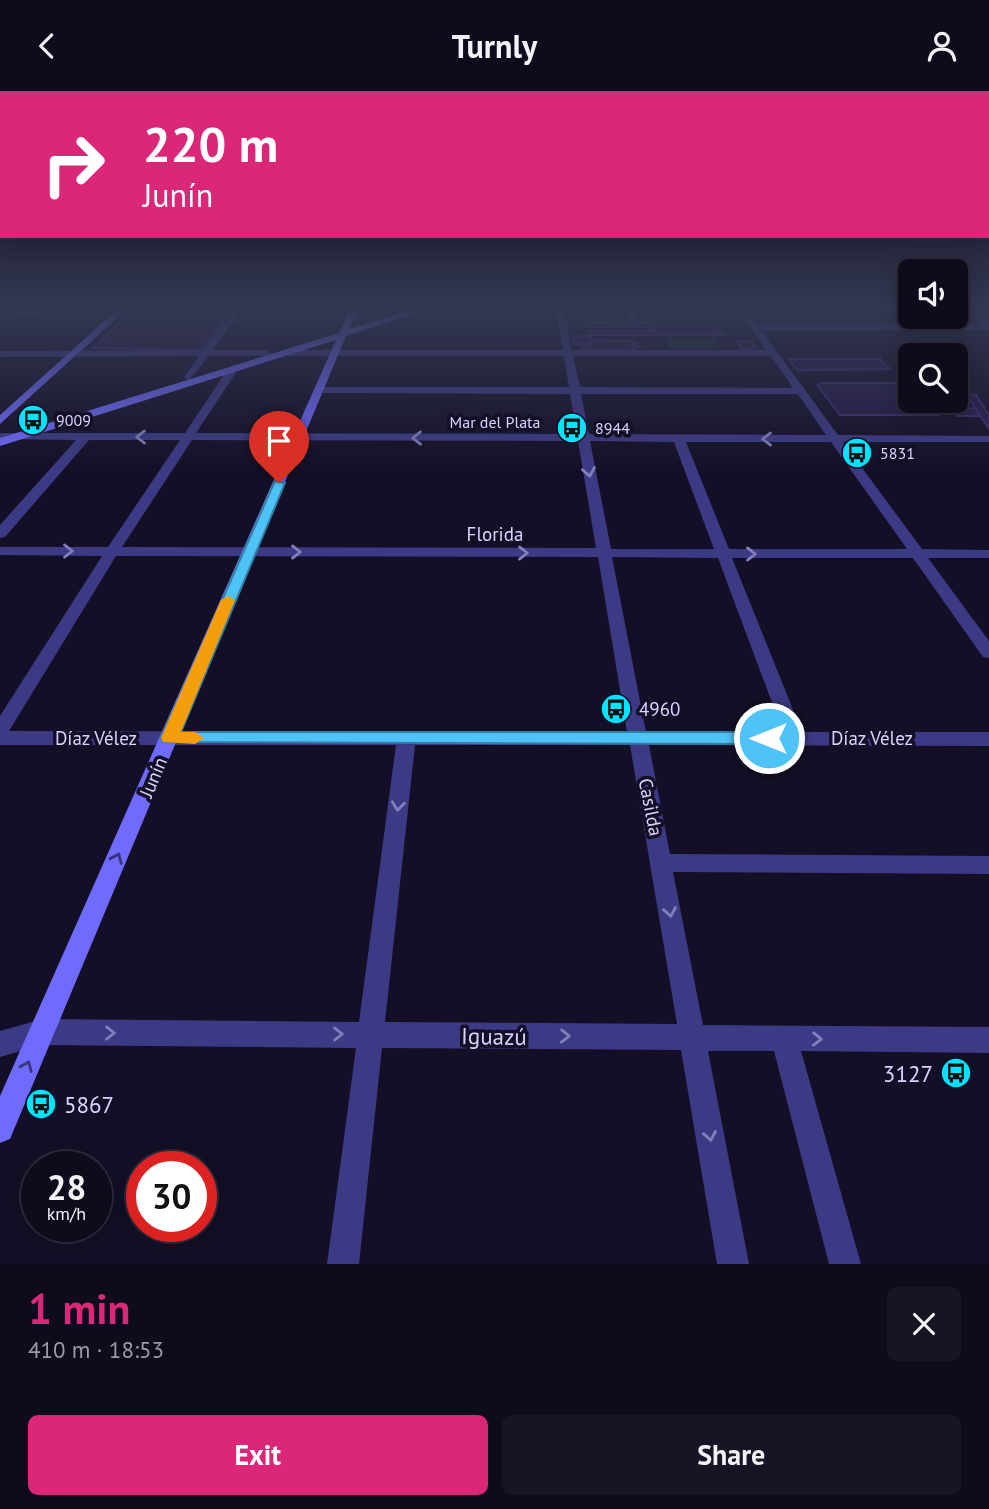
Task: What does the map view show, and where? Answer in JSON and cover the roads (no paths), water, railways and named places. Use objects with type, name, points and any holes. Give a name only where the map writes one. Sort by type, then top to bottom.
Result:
[{"type":"main road","points":[[0,421],[63,363]]},
{"type":"main road","points":[[0,436],[235,363]]},
{"type":"main road","points":[[0,442],[251,363]]},
{"type":"main road","name":"Junín","points":[[0,1129],[331,363]]},
{"type":"street","points":[[189,377],[199,363]]},
{"type":"street","name":"Casilda","points":[[570,363],[733,1264]]},
{"type":"street","points":[[780,363],[989,653]]},
{"type":"street","points":[[0,731],[112,551],[233,368]]},
{"type":"street","points":[[320,390],[800,391]]},
{"type":"street","name":"Mar del Plata","points":[[0,436],[989,439]]},
{"type":"street","points":[[0,534],[86,436]]},
{"type":"street","points":[[679,439],[795,738]]},
{"type":"street","name":"Florida","points":[[0,551],[989,554]]},
{"type":"street","name":"Díaz Vélez","points":[[0,738],[989,739]]},
{"type":"street","points":[[343,1264],[406,738]]},
{"type":"street","points":[[662,863],[989,865]]},
{"type":"street","name":"Iguazú","points":[[0,1044],[42,1032],[989,1040]]},
{"type":"street","points":[[784,1038],[845,1264]]},
{"type":"place","name":"9009","points":[[33,420]]},
{"type":"place","name":"8944","points":[[572,428]]},
{"type":"place","name":"5831","points":[[857,453]]},
{"type":"place","name":"4960","points":[[616,709]]},
{"type":"place","name":"3127","points":[[956,1073]]},
{"type":"place","name":"5867","points":[[41,1104]]}]
